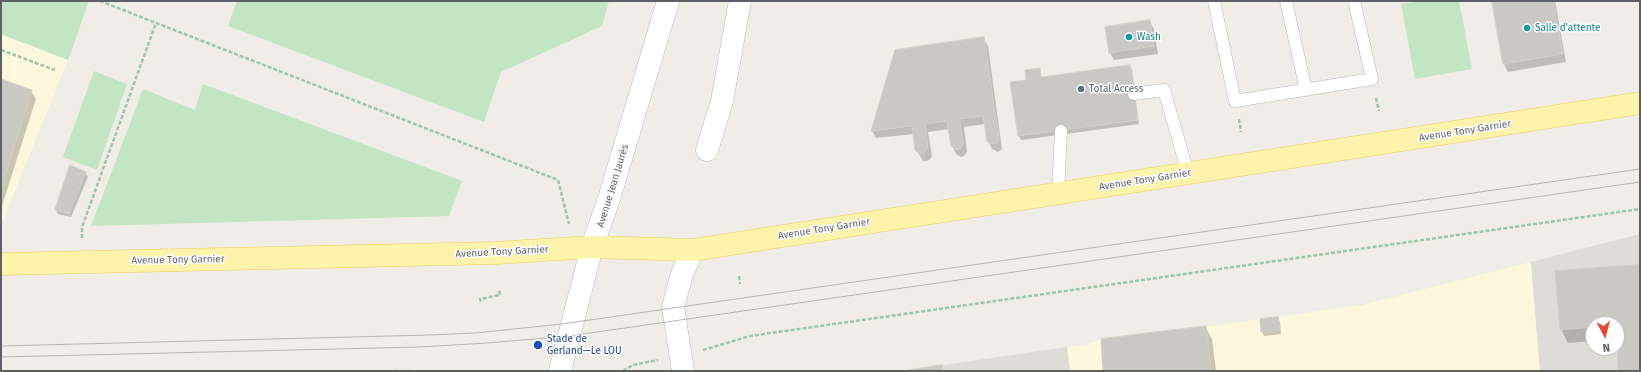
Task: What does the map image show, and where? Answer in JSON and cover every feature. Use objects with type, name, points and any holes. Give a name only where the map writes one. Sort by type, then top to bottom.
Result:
[{"type":"main road","name":"Avenue Tony Garnier","points":[[1,264],[495,253],[592,247],[693,250],[1640,104]]},
{"type":"street","name":"Avenue Jean Jaurès","points":[[560,371],[592,247],[610,199],[668,1]]},
{"type":"street","points":[[708,150],[722,101],[740,1]]},
{"type":"street","points":[[681,364],[673,307],[682,274],[693,250]]},
{"type":"lane","points":[[1214,1],[1235,101],[1372,80],[1354,1]]},
{"type":"lane","points":[[1286,1],[1306,90]]},
{"type":"lane","points":[[1134,94],[1164,90],[1188,173]]},
{"type":"lane","points":[[1058,194],[1061,131]]},
{"type":"path","points":[[100,1],[558,180],[569,224]]},
{"type":"path","points":[[82,240],[82,227],[156,23]]},
{"type":"path","points":[[1,50],[55,70]]},
{"type":"path","points":[[623,371],[632,364],[681,364],[750,336],[1640,209]]},
{"type":"path","points":[[739,276],[740,284]]},
{"type":"path","points":[[481,302],[480,299],[500,295],[500,290]]},
{"type":"path","points":[[394,371],[411,371]]},
{"type":"shaded area","points":[[1,35],[68,60],[1,225]]},
{"type":"shaded area","points":[[1640,234],[1640,371],[1540,371],[1531,262]]},
{"type":"shaded area","points":[[1531,262],[1540,371],[1070,371],[1067,347],[1085,345],[1101,339],[1219,325],[1362,305]]},
{"type":"shaded area","points":[[1067,347],[1070,371],[903,371]]},
{"type":"green space","points":[[1,1],[89,1],[68,60],[1,34]]},
{"type":"green space","points":[[237,1],[609,1],[602,26],[501,72],[484,122],[228,26]]},
{"type":"green space","points":[[1422,1],[1459,1],[1472,69],[1415,79],[1401,4]]},
{"type":"green space","points":[[94,71],[127,84],[97,170],[63,157]]},
{"type":"green space","points":[[203,84],[462,181],[449,216],[91,226],[143,89],[195,110]]},
{"type":"building","name":"Salle d'attente","points":[[1492,1],[1553,1],[1563,54],[1503,64]]},
{"type":"building","name":"Wash","points":[[1150,20],[1154,46],[1109,53],[1105,27]]},
{"type":"building","points":[[984,37],[999,139],[996,143],[991,144],[987,141],[983,116],[960,119],[963,144],[960,149],[955,149],[951,146],[947,121],[925,124],[928,147],[923,154],[918,153],[915,150],[912,126],[871,131],[895,50]]},
{"type":"building","points":[[1130,65],[1138,120],[1018,136],[1010,82],[1026,80],[1025,70],[1040,68],[1041,77]]},
{"type":"building","points":[[1,79],[32,90],[1,189]]},
{"type":"building","points":[[70,165],[86,172],[69,214],[55,210]]},
{"type":"building","points":[[1640,265],[1640,371],[1618,371],[1618,356],[1625,356],[1625,316],[1585,316],[1585,328],[1560,330],[1555,271]]},
{"type":"building","points":[[1278,317],[1280,330],[1261,332],[1260,319]]},
{"type":"building","points":[[1206,326],[1211,371],[1103,371],[1101,339]]},
{"type":"building","points":[[942,365],[942,371],[903,371]]},
{"type":"tram line","points":[[1,346],[429,335],[475,333],[562,324],[1640,169]]},
{"type":"tram line","points":[[1,357],[419,347],[569,336],[1640,182]]},
{"type":"place","name":"Salle d'attente","points":[[1527,28]]},
{"type":"place","name":"Wash","points":[[1129,37]]},
{"type":"place","name":"Total Access","points":[[1081,89]]},
{"type":"place","name":"Stade de Gerland—Le LOU","points":[[538,345]]}]
